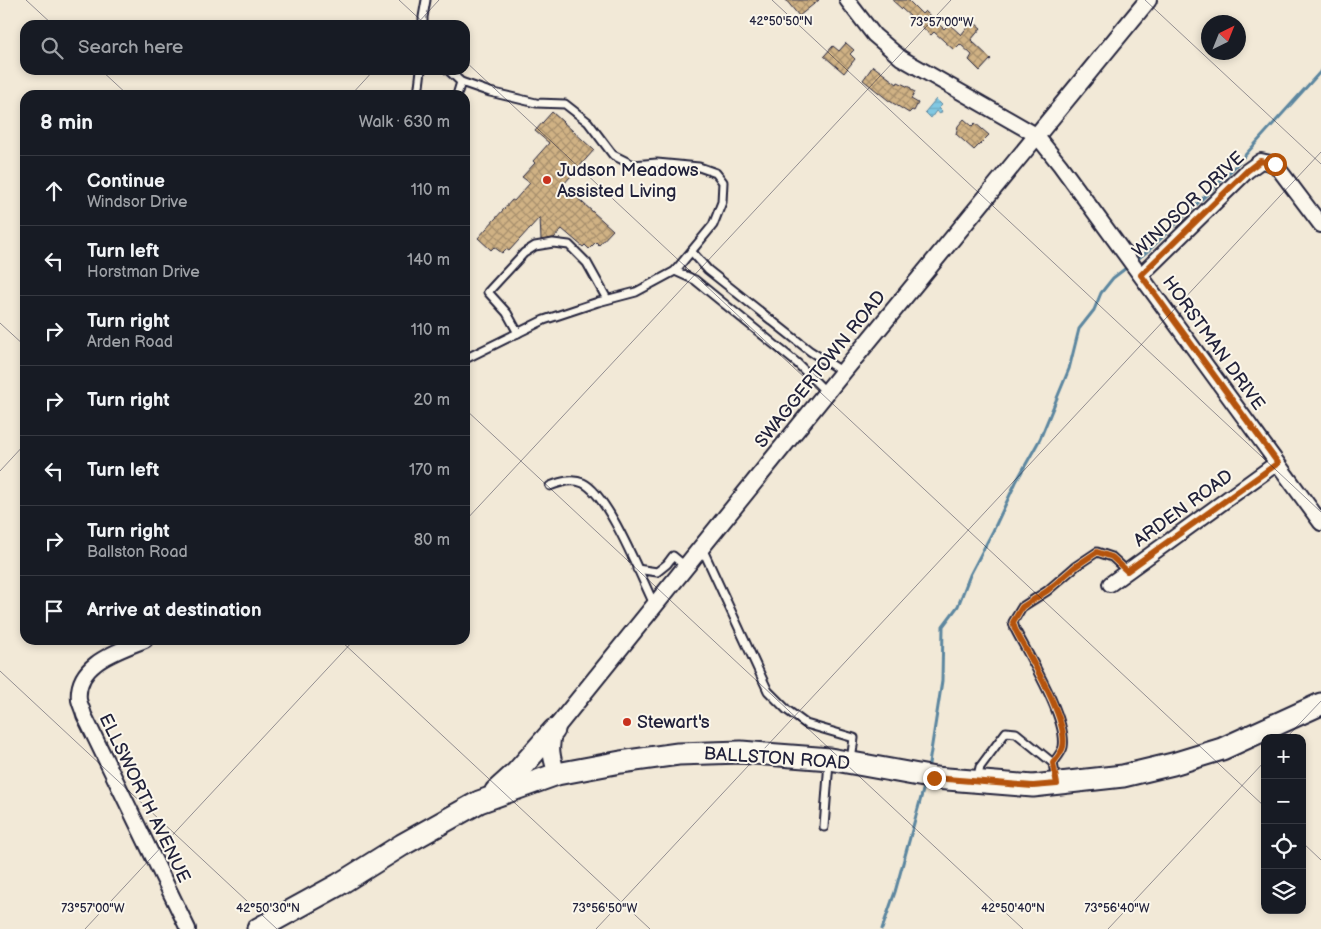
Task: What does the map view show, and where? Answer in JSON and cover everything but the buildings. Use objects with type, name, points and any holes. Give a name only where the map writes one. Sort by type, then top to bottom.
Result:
[{"type":"main road","name":"BALLSTON ROAD","points":[[258,929],[338,885],[402,845],[479,802],[557,774],[678,754],[741,752],[840,761],[926,777],[1033,786],[1055,773],[1123,776],[1173,764],[1222,749],[1321,704]]},
{"type":"main road","points":[[479,802],[502,787],[554,730]]},
{"type":"street","name":"HORSTMAN DRIVE","points":[[847,0],[874,35],[901,58],[1036,135],[1141,275],[1321,523]]},
{"type":"street","name":"SWAGGERTOWN ROAD","points":[[554,730],[843,372],[1148,0]]},
{"type":"street","name":"WINDSOR DRIVE","points":[[1141,275],[1247,171],[1260,161],[1275,164],[1321,225]]},
{"type":"street","name":"ARDEN ROAD","points":[[1110,584],[1278,463]]},
{"type":"street","name":"ELLSWORTH AVENUE","points":[[133,645],[95,663],[82,680],[79,700],[84,715],[188,929]]},
{"type":"street","points":[[554,730],[550,744],[557,774]]},
{"type":"lane","points":[[424,20],[426,0]]},
{"type":"lane","points":[[419,90],[420,75]]},
{"type":"lane","points":[[453,75],[461,82],[490,92],[536,103],[565,104],[588,122],[613,155],[633,165],[657,163],[699,167],[716,173],[723,182],[722,202],[713,225],[675,271],[636,292],[607,299],[544,320],[470,357]]},
{"type":"lane","points":[[459,90],[461,82]]},
{"type":"lane","points":[[518,333],[507,313],[488,292],[524,253],[535,246],[569,245],[587,263],[607,299]]},
{"type":"lane","points":[[692,252],[708,270],[810,351],[843,372]]},
{"type":"lane","points":[[675,271],[695,280],[797,362],[827,392]]},
{"type":"lane","points":[[550,486],[562,481],[584,483],[600,498],[613,518],[655,606]]},
{"type":"lane","points":[[702,547],[768,691],[787,710],[806,724],[854,738],[840,761],[824,827]]},
{"type":"lane","points":[[976,782],[980,767],[1006,732],[1016,733],[1055,773],[1063,747],[1057,710],[1015,629],[1013,622],[1022,607],[1047,591],[1076,566],[1097,552],[1112,557],[1127,571]]},
{"type":"lane","points":[[636,569],[656,572],[667,564],[673,556],[686,567]]},
{"type":"water","points":[[936,99],[942,105],[939,108],[942,111],[940,114],[936,111],[931,118],[925,112]]},
{"type":"waterway","points":[[1135,261],[1149,250],[1228,174],[1321,71]]},
{"type":"waterway","points":[[928,770],[942,681],[943,626],[958,606],[970,575],[1016,482],[1040,439],[1069,369],[1079,329],[1094,310],[1101,293],[1113,278],[1130,265]]},
{"type":"waterway","points":[[882,929],[895,892],[925,783]]},
{"type":"place","name":"Judson Meadows Assisted Living","points":[[547,180]]},
{"type":"place","name":"Stewart's","points":[[627,722]]},
{"type":"route","points":[[934,778],[1033,786],[1057,784],[1053,763],[1063,747],[1062,732],[1057,710],[1015,629],[1013,622],[1022,607],[1047,591],[1076,566],[1097,552],[1112,557],[1127,571],[1278,463],[1141,275],[1247,171],[1260,161],[1275,164]]}]
